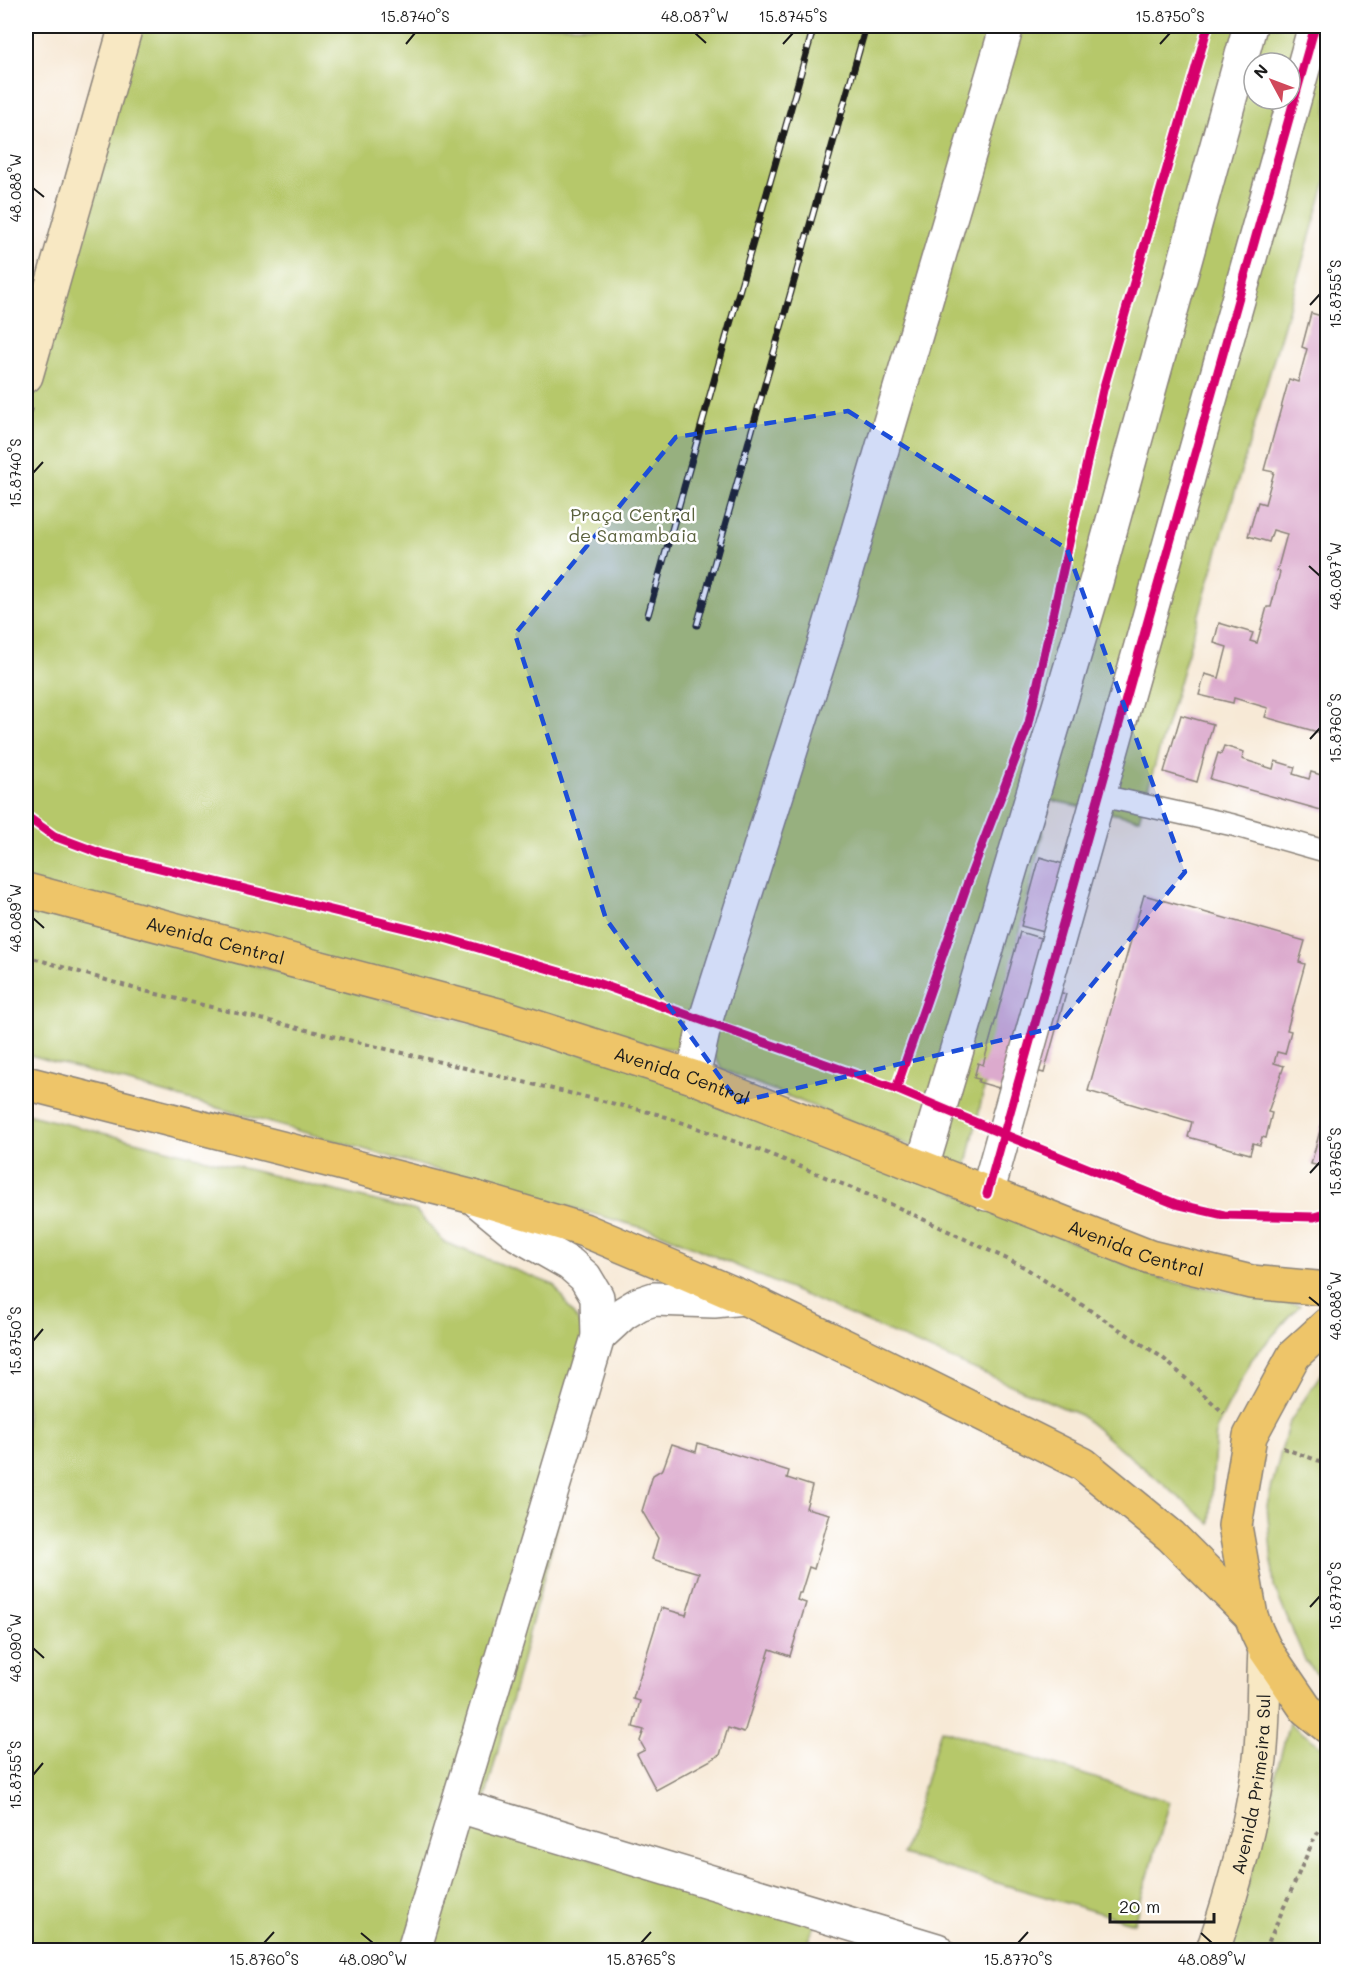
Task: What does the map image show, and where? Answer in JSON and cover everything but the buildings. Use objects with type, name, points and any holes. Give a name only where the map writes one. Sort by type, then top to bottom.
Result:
[{"type":"main road","name":"Avenida Central","points":[[26,890],[498,1015],[693,1077],[1150,1257],[1251,1282],[1328,1289]]},
{"type":"main road","points":[[26,1083],[473,1197],[584,1230],[744,1298],[1083,1464],[1171,1536],[1251,1616]]},
{"type":"main road","points":[[1328,1324],[1294,1355],[1250,1436],[1236,1526],[1251,1616],[1265,1649],[1306,1709],[1328,1727]]},
{"type":"street","points":[[26,376],[126,26]]},
{"type":"street","points":[[693,1077],[705,1022],[826,639],[1007,26]]},
{"type":"street","points":[[922,1167],[1096,582],[1250,26]]},
{"type":"street","points":[[987,1194],[1315,26]]},
{"type":"street","points":[[414,1950],[598,1337],[597,1297],[585,1277],[570,1264],[519,1234],[473,1197]]},
{"type":"street","points":[[598,1337],[624,1312],[654,1299],[714,1301],[744,1298]]},
{"type":"street","name":"Avenida Primeira Sul","points":[[1213,1950],[1250,1826],[1260,1758],[1265,1649]]},
{"type":"street","points":[[459,1806],[937,1950]]},
{"type":"lane","points":[[1098,795],[1233,825],[1328,852]]},
{"type":"path","points":[[26,956],[136,989],[662,1115],[767,1153],[893,1205],[1023,1267],[1163,1358],[1250,1436],[1328,1464]]},
{"type":"path","points":[[1265,1950],[1313,1841],[1328,1816]]},
{"type":"highlighted area","points":[[848,411],[1067,549],[1185,872],[1057,1027],[738,1102],[606,919],[515,634],[676,437]]},
{"type":"green space","name":"Praça Central de Samambaia","points":[[119,26],[1327,26],[1327,178],[1139,819],[1050,800],[966,1168],[723,1070],[714,1056],[653,1046],[630,1048],[26,883],[26,367]]},
{"type":"green space","points":[[26,904],[662,1075],[860,1152],[1163,1280],[1300,1305],[1252,1359],[1216,1430],[1210,1523],[1080,1415],[661,1233],[26,1054]]},
{"type":"green space","points":[[26,1114],[416,1211],[444,1242],[554,1285],[602,1357],[478,1826],[816,1922],[804,1950],[26,1950]]},
{"type":"green space","points":[[1327,1364],[1327,1685],[1306,1662],[1274,1587],[1267,1505],[1288,1425]]},
{"type":"green space","points":[[1289,1723],[1327,1751],[1327,1950],[1231,1950]]},
{"type":"green space","points":[[941,1729],[1170,1802],[1134,1923],[903,1855]]},
{"type":"railway","points":[[648,615],[814,26]]},
{"type":"railway","points":[[697,625],[866,26]]},
{"type":"cycle path","points":[[896,1089],[968,882],[1029,723],[1103,390],[1208,26]]},
{"type":"cycle path","points":[[987,1194],[1315,26]]},
{"type":"cycle path","points":[[26,816],[54,836],[102,854],[441,937],[597,983],[896,1089],[1176,1204],[1224,1215],[1314,1217],[1328,1213]]}]
